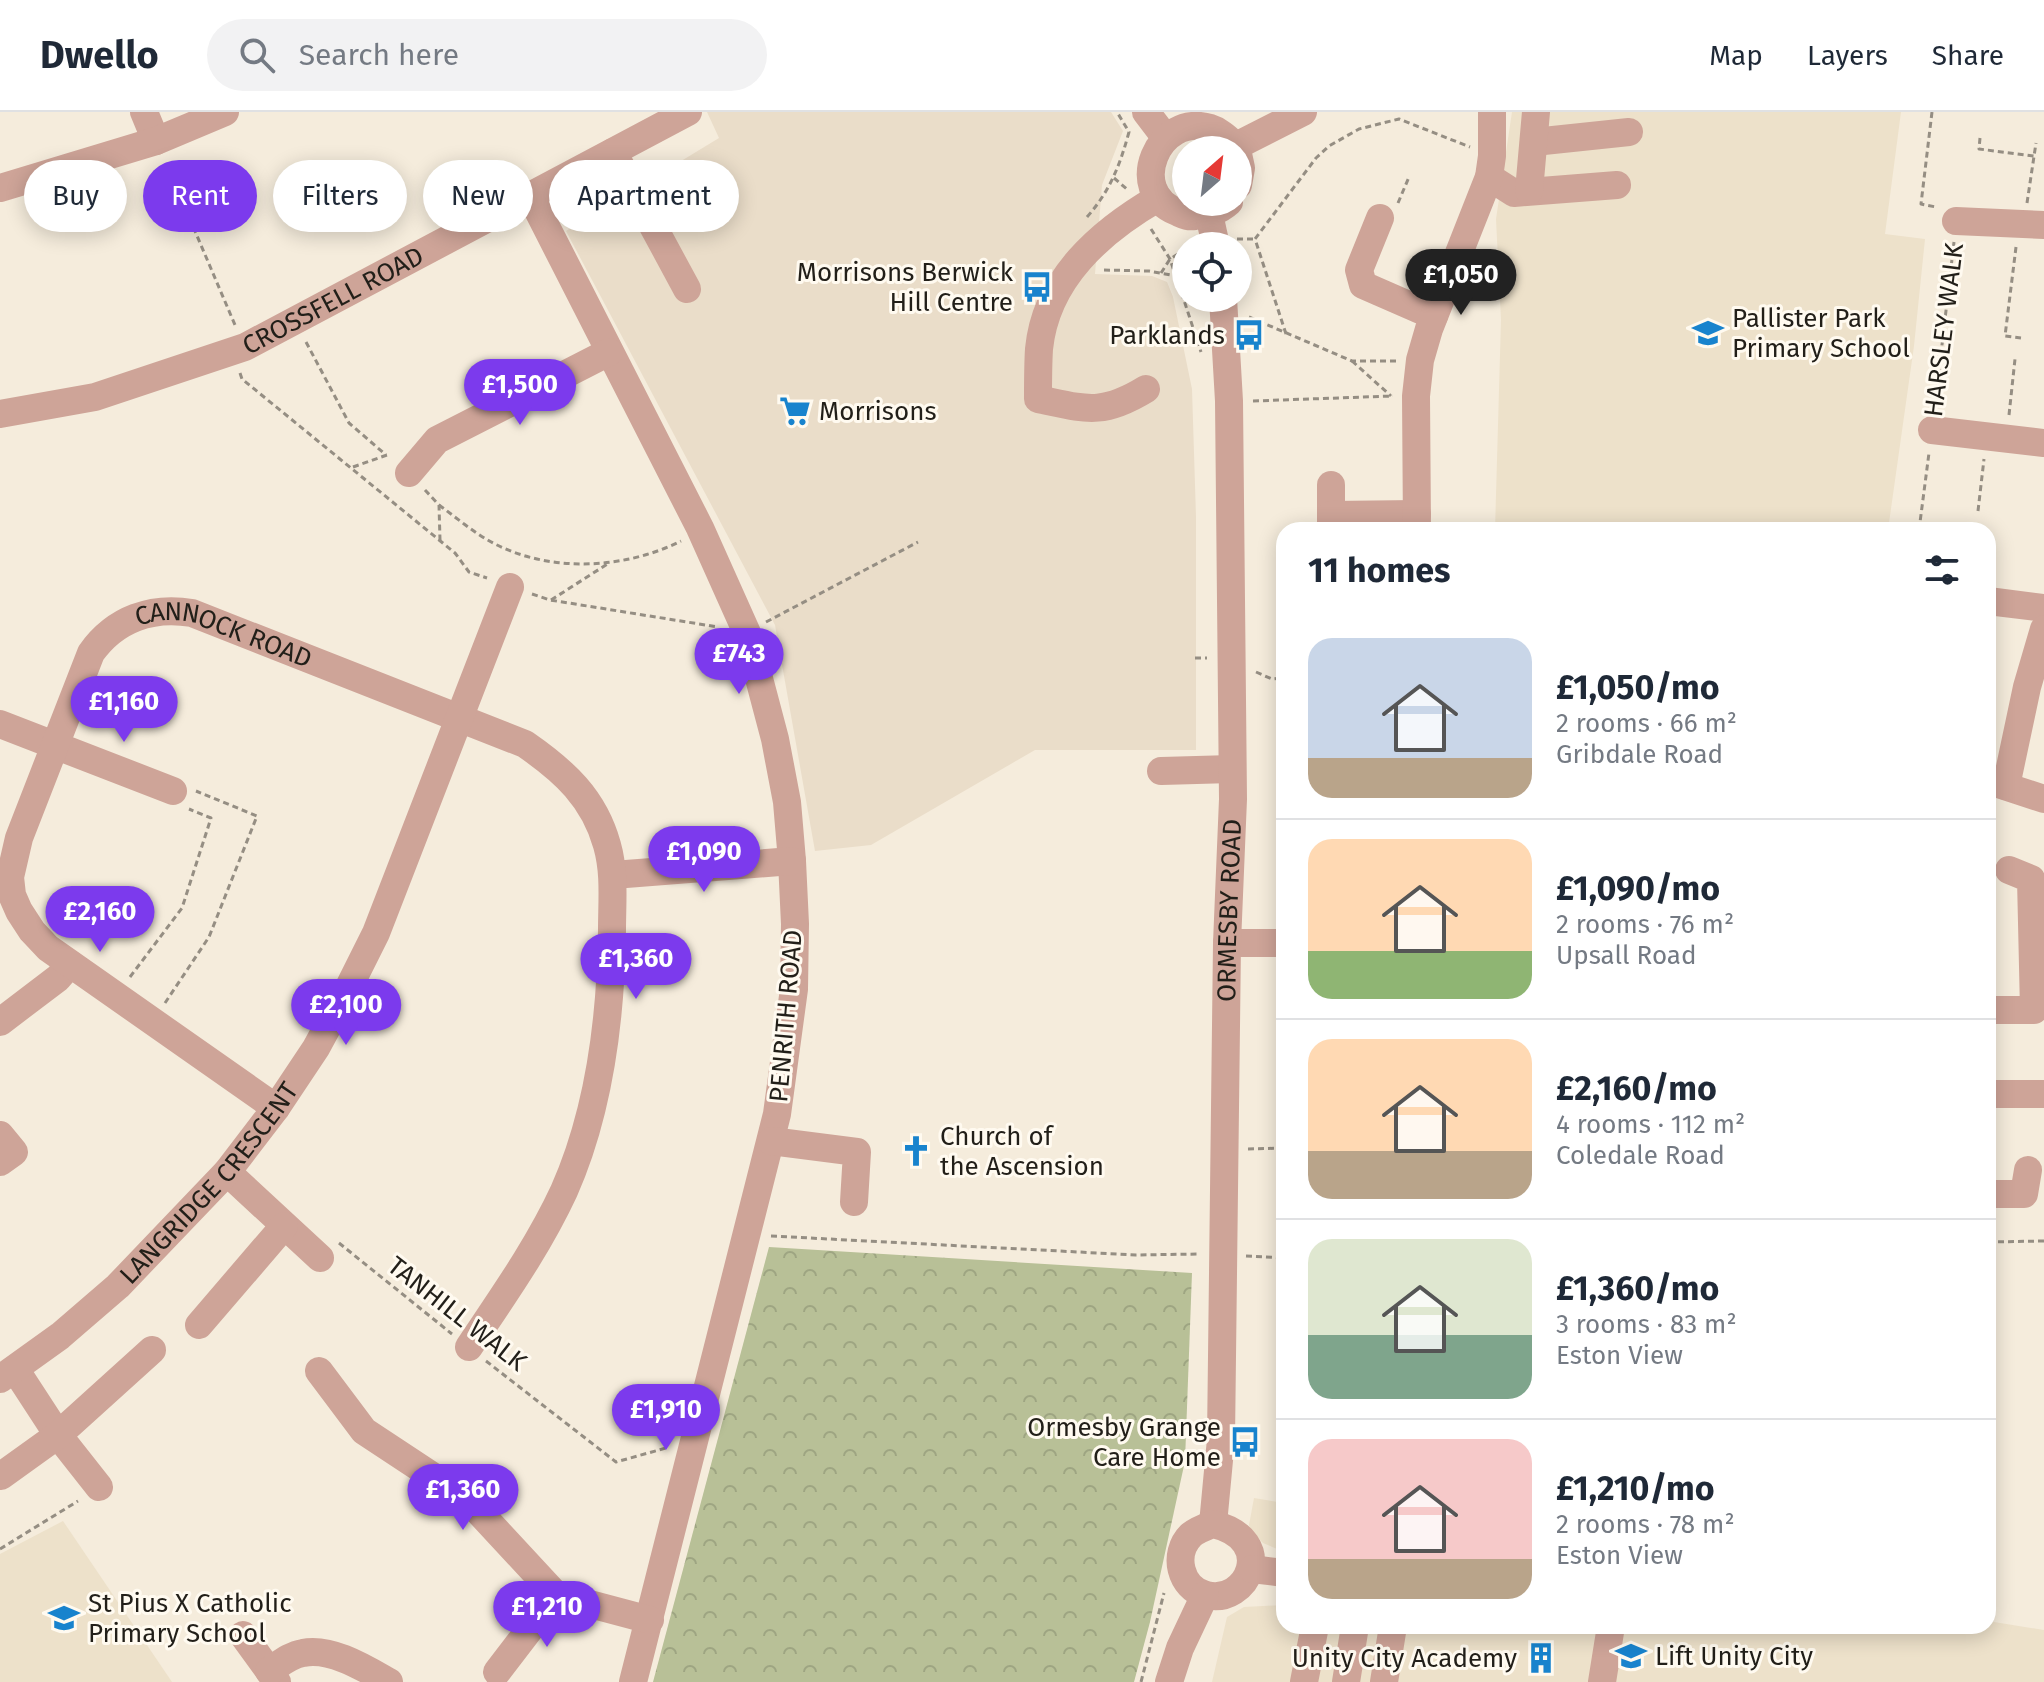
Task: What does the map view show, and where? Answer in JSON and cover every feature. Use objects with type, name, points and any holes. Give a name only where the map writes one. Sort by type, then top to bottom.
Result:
[{"type":"street","points":[[144,112],[156,141]]},
{"type":"street","points":[[0,188],[156,141],[225,112]]},
{"type":"street","points":[[1146,112],[1165,137]]},
{"type":"street","points":[[1252,141],[1303,112]]},
{"type":"street","points":[[1331,485],[1331,522],[1417,522],[1403,396],[1420,360],[1490,166],[1492,112]]},
{"type":"street","points":[[1529,191],[1536,112]]},
{"type":"street","name":"CROSSFELL ROAD","points":[[533,196],[680,114]]},
{"type":"street","points":[[1172,210],[1158,198],[1151,184],[1150,166],[1154,151],[1165,137],[1182,127],[1211,128],[1220,136]]},
{"type":"street","points":[[1534,142],[1629,132]]},
{"type":"street","points":[[613,152],[687,289]]},
{"type":"street","points":[[1490,166],[1514,193],[1617,185]]},
{"type":"street","points":[[1146,389],[1113,407],[1098,409],[1038,399],[1039,347],[1055,295],[1071,269],[1113,227],[1158,198]]},
{"type":"street","name":"PENRITH ROAD","points":[[533,201],[700,528],[747,633],[775,739],[787,802],[792,861],[794,989],[777,1114],[633,1682]]},
{"type":"street","points":[[1380,218],[1359,270],[1363,285],[1434,316]]},
{"type":"street","points":[[1956,221],[2029,225]]},
{"type":"street","name":"CROSSFELL ROAD","points":[[0,414],[95,397],[238,350],[464,232]]},
{"type":"street","name":"ORMESBY ROAD","points":[[1213,1524],[1221,1439],[1232,769],[1229,401],[1224,312]]},
{"type":"street","points":[[409,473],[437,440],[609,352]]},
{"type":"street","name":"HARSLEY WALK","points":[[1932,430],[2044,443]]},
{"type":"street","name":"LANGRIDGE CRESCENT","points":[[8,1374],[60,1336],[118,1286],[227,1172],[276,1108],[316,1048],[376,933],[510,587]]},
{"type":"street","points":[[1996,602],[2044,608]]},
{"type":"street","name":"CANNOCK ROAD","points":[[276,1108],[48,948],[32,931],[12,895],[10,877],[19,838],[84,670],[102,638],[128,620],[160,610],[192,613],[525,744],[576,784],[594,813],[607,844],[613,875],[611,990],[600,1073],[583,1136],[565,1189],[536,1248],[469,1347]]},
{"type":"street","points":[[2044,629],[2036,690],[1997,784],[2044,799]]},
{"type":"street","points":[[0,724],[173,791]]},
{"type":"street","points":[[1161,771],[1232,769]]},
{"type":"street","points":[[613,875],[792,861]]},
{"type":"street","points":[[1996,1010],[2034,1010],[2038,890],[2031,879],[2009,870]]},
{"type":"street","points":[[1227,943],[1276,943]]},
{"type":"street","points":[[0,1022],[58,978],[70,964]]},
{"type":"street","points":[[1996,1094],[2044,1094]]},
{"type":"street","points":[[0,1135],[14,1152],[0,1162]]},
{"type":"street","points":[[771,1141],[857,1152],[854,1202]]},
{"type":"street","points":[[1996,1194],[2024,1194],[2028,1170]]},
{"type":"street","points":[[227,1172],[284,1226],[328,1250]]},
{"type":"street","points":[[199,1325],[284,1226]]},
{"type":"street","points":[[1,1476],[58,1435],[152,1350]]},
{"type":"street","points":[[319,1371],[364,1431],[467,1499],[556,1595],[650,1620]]},
{"type":"street","points":[[8,1374],[99,1487]]},
{"type":"street","points":[[1213,1524],[1228,1527],[1244,1540],[1252,1557],[1252,1569],[1242,1582],[1226,1594],[1205,1595],[1183,1575],[1180,1561],[1188,1538],[1213,1524]]},
{"type":"street","points":[[1252,1569],[1276,1572]]},
{"type":"street","points":[[497,1672],[556,1595]]},
{"type":"street","points":[[1169,1682],[1180,1648],[1205,1595]]},
{"type":"street","points":[[1304,1682],[1313,1634]]},
{"type":"street","points":[[1346,1682],[1354,1634]]},
{"type":"street","points":[[1384,1682],[1392,1634]]},
{"type":"street","points":[[1602,1682],[1610,1634]]},
{"type":"street","points":[[243,1635],[273,1676],[287,1658],[317,1652],[355,1665],[389,1682]]},
{"type":"path","points":[[1081,225],[1105,196],[1120,165],[1129,132],[1117,112]]},
{"type":"path","name":"HARSLEY WALK","points":[[1920,522],[1956,221],[1949,210],[1921,204],[1932,112]]},
{"type":"path","points":[[1286,334],[1255,239],[1316,158],[1329,146],[1359,129],[1399,119],[1490,166]]},
{"type":"path","points":[[1980,138],[1979,149],[2034,156]]},
{"type":"path","points":[[156,141],[238,350],[242,379],[440,540],[469,572],[550,600],[747,633],[918,542]]},
{"type":"path","points":[[2021,338],[2005,336],[2029,225],[2036,143]]},
{"type":"path","points":[[1161,273],[1172,258]]},
{"type":"path","points":[[1071,269],[1149,271],[1176,276],[1205,363]]},
{"type":"path","points":[[1243,312],[1352,361],[1403,396]]},
{"type":"path","points":[[295,321],[349,423],[409,473],[439,505],[496,544],[561,562],[609,563],[665,549],[700,528]]},
{"type":"path","points":[[1978,511],[2015,359]]},
{"type":"path","points":[[1352,361],[1420,360]]},
{"type":"path","points":[[1229,401],[1403,396]]},
{"type":"path","points":[[353,467],[386,455]]},
{"type":"path","points":[[439,505],[440,540]]},
{"type":"path","points":[[550,600],[609,563]]},
{"type":"path","points":[[115,997],[182,908],[211,818],[168,800],[176,782],[257,816],[209,937],[152,1023]]},
{"type":"path","points":[[1225,1149],[1276,1148]]},
{"type":"path","points":[[747,1235],[1136,1255],[1224,1254],[1276,1257]]},
{"type":"path","points":[[1996,1242],[2044,1241]]},
{"type":"path","name":"TANHILL WALK","points":[[328,1250],[469,1347],[616,1462],[666,1448]]},
{"type":"path","points":[[0,1549],[99,1487]]},
{"type":"shaded area","points":[[707,112],[1111,112],[1123,131],[1102,185],[1095,274],[1152,276],[1167,282],[1192,389],[1196,517],[1196,750],[1035,750],[871,845],[815,851],[775,625],[567,232],[739,232],[739,160],[683,160],[719,138]]},
{"type":"shaded area","name":"Pallister Park Primary School","points":[[1512,112],[1901,112],[1885,234],[1925,239],[1914,346],[1889,522],[1495,522],[1501,320],[1496,219]]},
{"type":"shaded area","points":[[1254,1498],[1276,1502],[1276,1549],[1263,1543],[1249,1525]]},
{"type":"shaded area","name":"St Pius X Catholic Primary School","points":[[63,1521],[172,1682],[0,1682],[0,1554]]},
{"type":"shaded area","name":"Lift Unity City","points":[[1276,1605],[1276,1634],[1996,1634],[1996,1622],[2044,1630],[2044,1682],[1212,1682],[1227,1617],[1244,1607]]},
{"type":"green space","points":[[769,1247],[1192,1273],[1185,1461],[1134,1682],[653,1682]]},
{"type":"place","name":"Morrisons Berwick Hill Centre","points":[[1037,287]]},
{"type":"place","name":"Pallister Park Primary School","points":[[1708,333]]},
{"type":"place","name":"Parklands","points":[[1249,335]]},
{"type":"place","name":"Morrisons","points":[[795,411]]},
{"type":"place","name":"Church of the Ascension","points":[[916,1151]]},
{"type":"place","name":"Ormesby Grange Care Home","points":[[1245,1442]]},
{"type":"place","name":"St Pius X Catholic Primary School","points":[[64,1618]]},
{"type":"place","name":"Lift Unity City","points":[[1631,1656]]},
{"type":"place","name":"Unity City Academy","points":[[1541,1658]]}]
